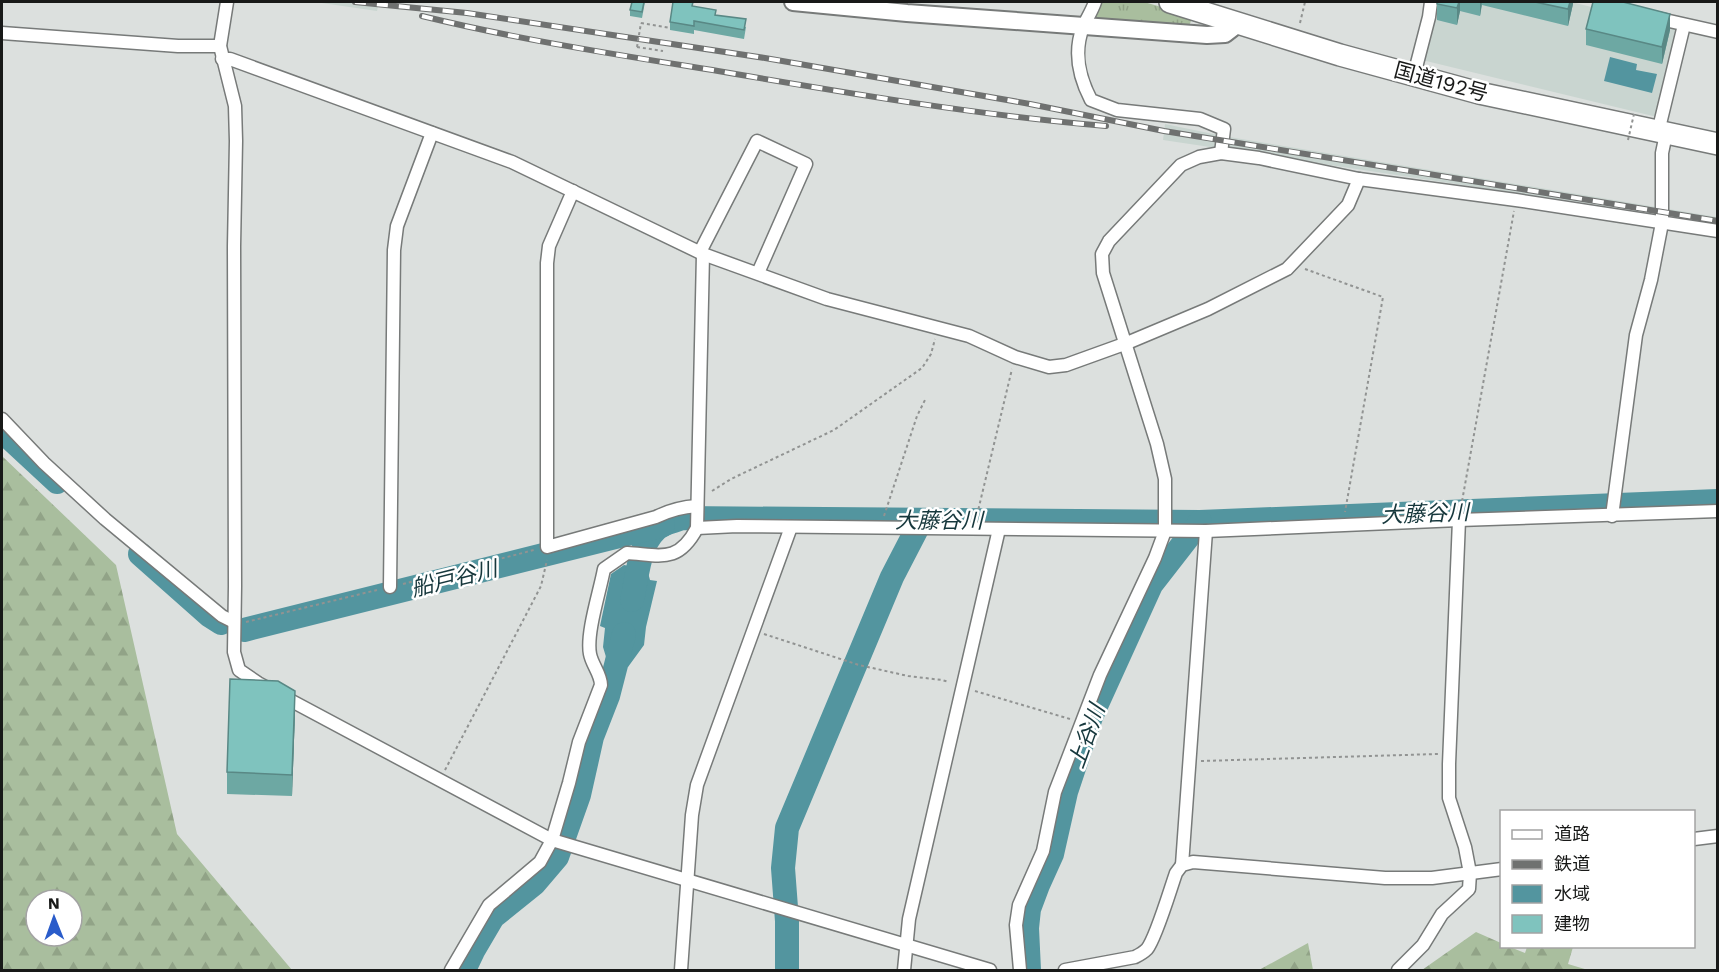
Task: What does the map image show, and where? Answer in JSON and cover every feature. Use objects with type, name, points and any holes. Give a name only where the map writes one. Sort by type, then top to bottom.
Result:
[{"type":"highway","name":"国道192号","points":[[1170,2],[1340,55],[1479,93],[1718,144]]},
{"type":"main road","points":[[794,2],[907,13],[1207,35],[1225,34],[1238,24]]},
{"type":"street","points":[[226,2],[221,52],[235,106],[236,141],[234,652],[239,670],[258,683],[560,843],[990,970]]},
{"type":"street","points":[[1095,2],[1083,27],[1078,52],[1081,80],[1091,100],[1117,110],[1200,119],[1224,129],[1221,153]]},
{"type":"street","points":[[1414,75],[1431,2]]},
{"type":"street","points":[[1639,13],[1718,32]]},
{"type":"street","points":[[1612,508],[1635,335],[1651,279],[1662,223],[1662,133],[1683,25]]},
{"type":"street","points":[[2,33],[178,46],[221,52],[230,59],[512,162],[701,253],[827,299],[969,336],[1015,357],[1049,367],[1066,365],[1127,343],[1208,309],[1287,270],[1348,205],[1359,179]]},
{"type":"street","points":[[390,587],[394,250],[397,226],[432,133]]},
{"type":"street","points":[[451,970],[489,904],[560,843],[569,783],[579,742],[601,685],[601,678],[590,653],[590,637],[604,569],[627,553],[647,556],[672,554],[691,539],[697,518],[701,253],[757,141],[806,164],[758,273]]},
{"type":"street","points":[[1020,970],[1016,925],[1019,905],[1042,851],[1055,792],[1100,675],[1155,558],[1165,525],[1165,479],[1161,462],[1127,343],[1103,273],[1102,254],[1109,241],[1181,165],[1199,157],[1221,153],[1259,158],[1359,179],[1718,231]]},
{"type":"street","points":[[573,191],[549,246],[547,263],[547,547],[656,518],[669,510],[682,507],[697,518],[791,527],[999,529],[1165,525],[1196,531],[1460,514],[1612,508],[1718,511]]},
{"type":"street","points":[[2,418],[44,463],[105,519],[222,616],[234,622]]},
{"type":"street","points":[[1398,970],[1423,945],[1442,914],[1469,889],[1470,873],[1465,847],[1449,798],[1460,514]]},
{"type":"street","points":[[681,970],[692,814],[697,785],[791,527]]},
{"type":"street","points":[[904,970],[905,945],[918,878],[999,529]]},
{"type":"street","points":[[1065,970],[1135,957],[1148,948],[1176,873],[1182,865],[1196,531]]},
{"type":"street","points":[[1695,839],[1718,836]]},
{"type":"street","points":[[1182,865],[1203,862],[1385,878],[1432,878],[1500,869]]},
{"type":"path","points":[[1298,32],[1305,2]]},
{"type":"path","points":[[663,51],[637,47],[641,23],[679,30]]},
{"type":"path","points":[[1628,140],[1634,114]]},
{"type":"path","points":[[1460,514],[1516,200]]},
{"type":"path","points":[[1291,264],[1383,297],[1345,511]]},
{"type":"path","points":[[697,518],[713,490],[731,478],[834,430],[922,368],[931,354],[939,327]]},
{"type":"path","points":[[977,518],[1015,357]]},
{"type":"path","points":[[884,515],[917,416],[925,400]]},
{"type":"path","points":[[441,780],[541,586],[547,557]]},
{"type":"path","points":[[753,630],[859,665]]},
{"type":"path","points":[[1188,762],[1450,753]]},
{"type":"shaded area","points":[[315,2],[379,2],[377,11]]},
{"type":"shaded area","points":[[1435,2],[1571,2],[1678,28],[1657,117],[1422,60]]},
{"type":"shaded area","points":[[1165,124],[1223,136],[1717,217],[1717,223],[1163,140]]},
{"type":"green space","points":[[1098,2],[1144,2],[1193,16],[1189,26],[1091,19]]},
{"type":"green space","points":[[2,456],[116,565],[177,834],[292,970],[2,970]]},
{"type":"green space","points":[[1476,932],[1500,943],[1500,948],[1512,948],[1525,953],[1527,948],[1573,948],[1568,964],[1588,970],[1422,970]]},
{"type":"green space","points":[[1308,943],[1313,970],[1259,970]]},
{"type":"water","points":[[1610,57],[1637,64],[1636,70],[1657,74],[1652,93],[1604,81]]},
{"type":"water","points":[[624,565],[647,569],[650,580],[657,581],[644,645],[628,667],[605,664],[606,657],[603,647],[605,628],[600,626],[611,574]]},
{"type":"building","points":[[632,2],[644,2],[642,12],[630,10]]},
{"type":"building","points":[[673,2],[693,2],[692,6],[716,10],[715,15],[746,19],[744,30],[694,21],[694,26],[670,22]]},
{"type":"building","points":[[1437,2],[1459,2],[1457,8],[1437,4]]},
{"type":"building","points":[[1535,2],[1570,2],[1568,9]]},
{"type":"building","points":[[1593,2],[1623,2],[1670,14],[1662,47],[1586,29]]},
{"type":"building","points":[[230,679],[278,681],[295,691],[292,775],[227,772]]},
{"type":"waterway","name":"船戸谷川","points":[[2,431],[57,482]]},
{"type":"waterway","name":"大藤谷川","points":[[632,600],[640,558],[649,538],[664,524],[682,518],[1200,522],[1718,501]]},
{"type":"waterway","name":"上谷川","points":[[787,970],[787,921],[783,868],[787,828],[892,577],[921,521]]},
{"type":"waterway","name":"上谷川","points":[[1029,970],[1027,928],[1029,909],[1052,854],[1066,792],[1091,717],[1151,585],[1200,522]]},
{"type":"waterway","name":"船戸谷川","points":[[244,630],[663,525]]},
{"type":"waterway","name":"船戸谷川","points":[[140,554],[210,616],[221,623]]},
{"type":"waterway","name":"大藤谷川","points":[[464,970],[493,917],[534,884],[557,857],[579,795],[592,737],[608,696],[624,634]]},
{"type":"railway","points":[[355,2],[467,13],[765,58],[1030,104],[1164,131],[1718,221]]},
{"type":"railway","points":[[422,16],[570,47],[863,95],[960,110],[1106,126]]}]
